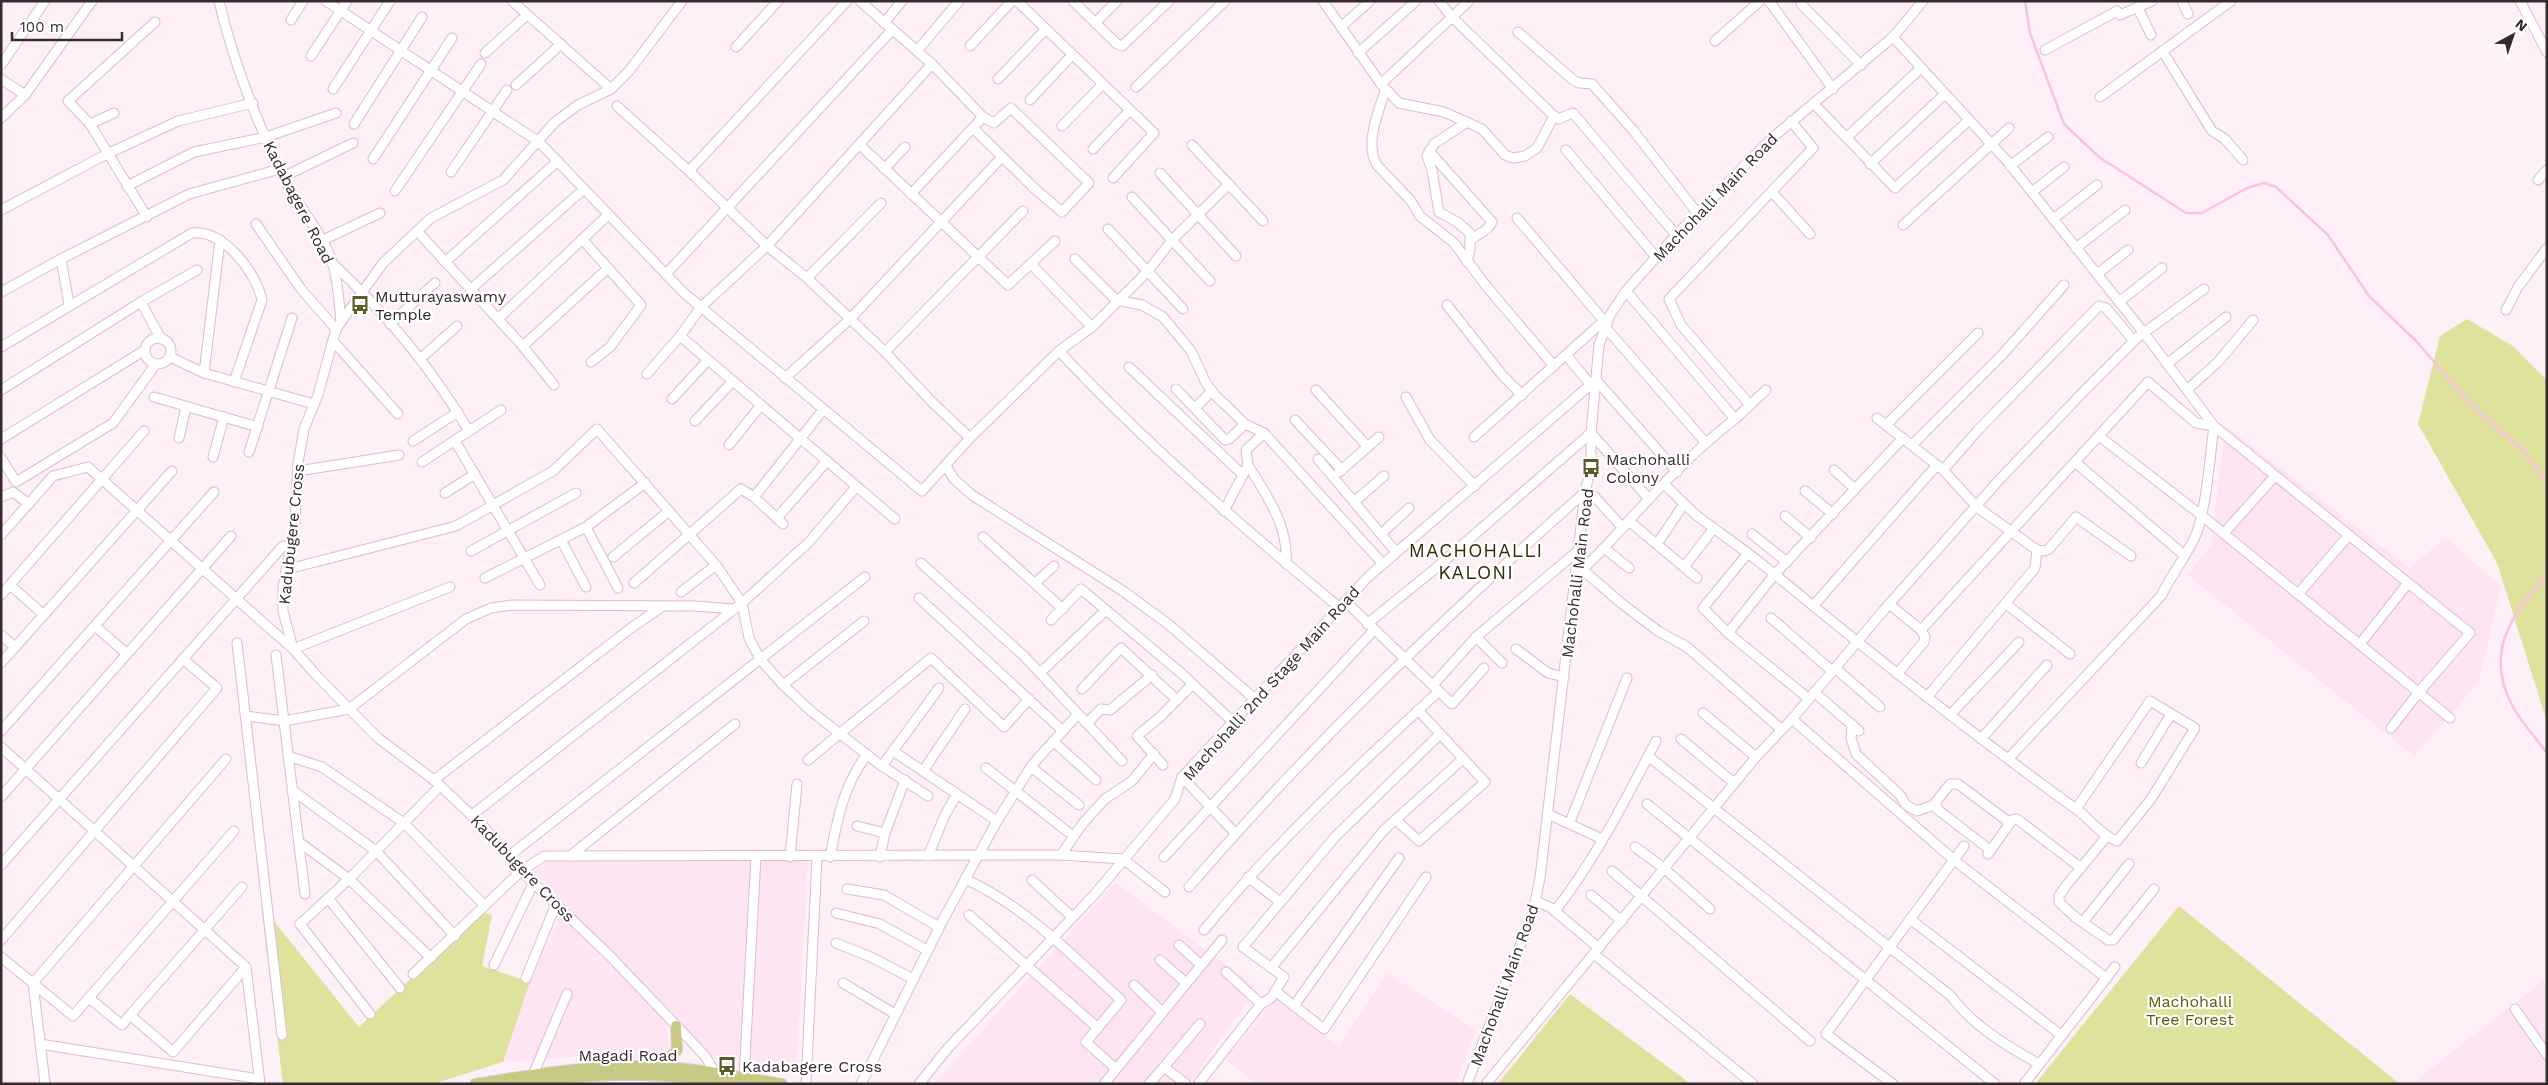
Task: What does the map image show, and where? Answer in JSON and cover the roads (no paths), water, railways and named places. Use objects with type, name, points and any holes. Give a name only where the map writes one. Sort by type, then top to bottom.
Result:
[{"type":"main road","points":[[656,1075],[677,1050],[676,1026]]},
{"type":"main road","name":"Magadi Road","points":[[520,1084],[639,1066],[656,1075],[782,1084]]},
{"type":"main road","name":"Magadi Road","points":[[474,1084],[533,1075],[571,1076]]},
{"type":"street","points":[[1,65],[44,1]]},
{"type":"street","points":[[1,118],[25,95],[92,1]]},
{"type":"street","name":"Kadabagere Road","points":[[219,1],[227,34],[266,137],[282,173],[331,262],[339,325]]},
{"type":"street","points":[[291,20],[303,1]]},
{"type":"street","points":[[326,1],[539,142],[608,215],[701,307],[922,491],[970,438],[1059,351],[1092,327],[1116,300],[1148,271],[1172,240],[1229,184]]},
{"type":"street","points":[[311,56],[347,1]]},
{"type":"street","points":[[333,89],[390,1]]},
{"type":"street","points":[[512,1],[611,89]]},
{"type":"street","name":"Kadubugere Cross","points":[[682,1],[629,71],[611,89],[578,105],[555,122],[503,180],[446,209],[417,231],[382,263],[339,325],[314,404],[304,429],[298,471],[295,522],[284,587],[283,610],[293,649],[378,738],[437,783],[472,815],[521,871],[609,955],[705,1056],[719,1079]]},
{"type":"street","points":[[736,47],[778,1]]},
{"type":"street","points":[[689,171],[847,1]]},
{"type":"street","points":[[860,1],[932,64],[983,117],[994,124],[1011,108],[1089,183],[1062,212],[973,128]]},
{"type":"street","points":[[884,23],[902,1]]},
{"type":"street","points":[[917,51],[959,1]]},
{"type":"street","points":[[970,46],[1012,1]]},
{"type":"street","points":[[1017,1],[1154,133],[1113,178]]},
{"type":"street","points":[[1074,1],[1117,44],[1122,46],[1169,1]]},
{"type":"street","points":[[1095,23],[1117,1]]},
{"type":"street","points":[[1136,87],[1225,1]]},
{"type":"street","points":[[1323,1],[1383,87],[1399,103],[1444,112],[1482,129],[1505,154],[1513,158],[1525,156],[1537,148],[1554,116]]},
{"type":"street","points":[[1340,27],[1370,1]]},
{"type":"street","points":[[1358,53],[1416,1]]},
{"type":"street","points":[[1439,1],[1452,17],[1554,116],[1558,119],[1573,113],[1676,235]]},
{"type":"street","points":[[1469,1],[1383,87],[1376,118],[1373,158],[1411,201],[1416,212],[1454,243],[1467,262],[1554,366]]},
{"type":"street","points":[[1715,40],[1760,1]]},
{"type":"street","points":[[1769,1],[1833,89]]},
{"type":"street","name":"Machohalli Main Road","points":[[1467,1084],[1536,900],[1564,677],[1580,573],[1580,550],[1589,493],[1593,382],[1599,346],[1607,321],[1626,291],[1676,235],[1791,121],[1833,89],[1893,37],[1923,1]]},
{"type":"street","points":[[2045,50],[2117,11],[2120,15],[2152,1]]},
{"type":"street","points":[[2182,1],[2188,14]]},
{"type":"street","points":[[2100,96],[2231,1]]},
{"type":"street","points":[[2520,1],[2547,52]]},
{"type":"street","points":[[1801,4],[1861,64]]},
{"type":"street","points":[[2138,8],[2151,35]]},
{"type":"street","points":[[485,53],[527,15]]},
{"type":"street","points":[[354,124],[422,17]]},
{"type":"street","points":[[147,216],[126,186],[90,124],[68,102],[155,22]]},
{"type":"street","points":[[998,79],[1046,29]]},
{"type":"street","points":[[666,274],[892,30]]},
{"type":"street","points":[[1518,32],[1579,84],[1592,84],[1633,130],[1698,214]]},
{"type":"street","points":[[1893,37],[1991,144],[2032,192],[2144,333],[2214,426],[2470,633],[2391,728]]},
{"type":"street","points":[[373,159],[452,38]]},
{"type":"street","points":[[516,85],[561,44]]},
{"type":"street","points":[[2163,52],[2212,131],[2225,139],[2243,160]]},
{"type":"street","points":[[1030,100],[1072,55]]},
{"type":"street","points":[[395,191],[481,64]]},
{"type":"street","points":[[646,374],[680,336],[701,307],[767,246],[932,64]]},
{"type":"street","points":[[1846,138],[1921,68]]},
{"type":"street","points":[[1,79],[25,95]]},
{"type":"street","points":[[1062,126],[1103,84]]},
{"type":"street","points":[[451,172],[507,90]]},
{"type":"street","points":[[1870,164],[1945,94]]},
{"type":"street","points":[[1,210],[107,154],[178,121],[253,103]]},
{"type":"street","points":[[1814,104],[1895,188],[1969,120]]},
{"type":"street","points":[[617,106],[689,171],[767,246],[807,278],[885,352],[932,402],[970,438]]},
{"type":"street","points":[[1093,150],[1130,110]]},
{"type":"street","points":[[90,124],[114,113]]},
{"type":"street","points":[[126,186],[194,152],[266,137],[336,113]]},
{"type":"street","points":[[911,194],[983,117]]},
{"type":"street","points":[[1750,405],[1682,326],[1669,299],[1813,148],[1791,121]]},
{"type":"street","points":[[1467,122],[1440,139],[1427,156],[1432,170],[1439,212],[1461,225],[1470,234],[1467,262]]},
{"type":"street","points":[[1903,225],[2009,128]]},
{"type":"street","points":[[2010,166],[2048,137]]},
{"type":"street","points":[[1,292],[61,259],[189,194],[282,173],[354,143]]},
{"type":"street","points":[[860,145],[1008,285],[1055,241]]},
{"type":"street","points":[[1192,145],[1263,221]]},
{"type":"street","points":[[884,168],[905,147]]},
{"type":"street","points":[[1566,150],[1656,257]]},
{"type":"street","points":[[1429,151],[1492,222],[1487,229],[1470,240]]},
{"type":"street","points":[[785,378],[850,319],[1002,157]]},
{"type":"street","points":[[445,262],[558,161]]},
{"type":"street","points":[[2032,192],[2064,167]]},
{"type":"street","points":[[2538,180],[2547,170]]},
{"type":"street","points":[[1160,173],[1236,256]]},
{"type":"street","points":[[2053,219],[2097,185]]},
{"type":"street","points":[[471,289],[584,189]]},
{"type":"street","points":[[1772,192],[1810,234]]},
{"type":"street","points":[[1132,197],[1210,281]]},
{"type":"street","points":[[807,278],[881,203]]},
{"type":"street","points":[[2076,248],[2125,210]]},
{"type":"street","points":[[885,352],[1023,211]]},
{"type":"street","points":[[321,241],[380,213]]},
{"type":"street","points":[[498,319],[608,215]]},
{"type":"street","points":[[1517,218],[1607,321],[1704,442]]},
{"type":"street","points":[[256,224],[301,289],[339,325]]},
{"type":"street","points":[[1108,229],[1183,309]]},
{"type":"street","points":[[417,231],[523,346],[554,385]]},
{"type":"street","points":[[1,347],[39,325],[69,304],[192,232],[202,232],[214,235],[232,250],[259,287],[262,300],[234,382]]},
{"type":"street","points":[[582,239],[641,305],[610,347],[591,362]]},
{"type":"street","points":[[204,373],[220,240]]},
{"type":"street","points":[[2506,310],[2518,287],[2547,248]]},
{"type":"street","points":[[2097,274],[2128,250]]},
{"type":"street","points":[[61,259],[69,304]]},
{"type":"street","points":[[1075,259],[1116,300],[1142,304],[1163,317],[1191,351],[1206,383],[1212,391],[1245,424],[1264,433],[1383,564]]},
{"type":"street","points":[[331,262],[363,291],[420,359],[458,412],[469,431]]},
{"type":"street","points":[[1031,264],[1092,327]]},
{"type":"street","points":[[2119,302],[2162,268]]},
{"type":"street","points":[[523,346],[608,269]]},
{"type":"street","points":[[1,390],[141,302],[197,270]]},
{"type":"street","points":[[390,324],[435,283]]},
{"type":"street","points":[[1912,445],[2002,355],[2064,285]]},
{"type":"street","points":[[1486,1084],[1756,757],[1792,719],[1889,604],[2000,480],[2134,341],[2204,289]]},
{"type":"street","points":[[1626,291],[1735,419]]},
{"type":"street","points":[[141,302],[161,339],[170,346],[170,357],[164,363],[156,364],[147,358],[145,350]]},
{"type":"street","points":[[1447,305],[1503,376],[1522,394]]},
{"type":"street","points":[[1813,606],[1940,468],[2099,306],[2106,308],[2134,341]]},
{"type":"street","points":[[2167,364],[2226,317]]},
{"type":"street","points":[[249,452],[270,392],[292,318]]},
{"type":"street","points":[[2186,390],[2218,362],[2253,320]]},
{"type":"street","points":[[1474,437],[1607,321]]},
{"type":"street","points":[[420,359],[457,326]]},
{"type":"street","points":[[1886,425],[1978,333]]},
{"type":"street","points":[[680,336],[895,519]]},
{"type":"street","points":[[1,438],[145,350],[152,340],[161,339]]},
{"type":"street","points":[[333,341],[398,414]]},
{"type":"street","points":[[1059,351],[1094,388],[1224,511],[1286,564],[1367,624],[1452,704],[1484,668]]},
{"type":"street","points":[[1566,355],[1677,472]]},
{"type":"street","points":[[170,357],[204,373],[314,404]]},
{"type":"street","points":[[672,399],[708,360]]},
{"type":"street","points":[[1,458],[16,482],[67,452],[113,423],[156,364]]},
{"type":"street","points":[[1129,367],[1243,474]]},
{"type":"street","points":[[695,421],[733,381]]},
{"type":"street","name":"Machohalli 2nd Stage Main Road","points":[[919,1084],[948,1048],[1053,938],[1175,799],[1182,777],[1342,604],[1396,552],[1476,486],[1593,382]]},
{"type":"street","points":[[1921,630],[2148,382],[2196,423],[2214,426]]},
{"type":"street","points":[[1176,389],[1225,440],[1229,439],[1245,424]]},
{"type":"street","points":[[1316,390],[1368,447]]},
{"type":"street","points":[[1766,390],[1735,419],[1704,442],[1580,573],[1658,632],[1688,647],[1781,729]]},
{"type":"street","points":[[1195,408],[1212,391]]},
{"type":"street","points":[[1406,397],[1430,440],[1476,486]]},
{"type":"street","points":[[154,398],[258,427]]},
{"type":"street","points":[[729,445],[761,405]]},
{"type":"street","points":[[179,438],[186,407]]},
{"type":"street","points":[[422,462],[501,410]]},
{"type":"street","points":[[754,497],[823,410]]},
{"type":"street","points":[[413,441],[458,412]]},
{"type":"street","points":[[213,457],[224,418]]},
{"type":"street","points":[[1877,418],[1940,468],[1977,507],[2038,550],[2045,551],[2049,548],[2076,517],[2131,556]]},
{"type":"street","points":[[1295,420],[1342,470]]},
{"type":"street","points":[[2008,759],[2161,596],[2195,538],[2201,515],[2214,426]]},
{"type":"street","points":[[288,569],[456,526],[553,471],[597,429],[716,565],[738,606],[749,638],[760,659],[782,685],[812,712],[841,732],[882,766],[928,796]]},
{"type":"street","points":[[1,595],[144,431]]},
{"type":"street","points":[[1264,433],[1246,450],[1248,465],[1276,510],[1288,548],[1286,564]]},
{"type":"street","points":[[1367,624],[1436,568],[1592,433],[1649,499]]},
{"type":"street","points":[[2099,436],[2201,515],[2450,718]]},
{"type":"street","points":[[1333,478],[1378,437]]},
{"type":"street","points":[[1728,633],[1775,574],[1811,538],[1902,438]]},
{"type":"street","points":[[455,440],[540,586]]},
{"type":"street","points":[[298,471],[399,455]]},
{"type":"street","points":[[1318,459],[1396,552]]},
{"type":"street","points":[[634,583],[742,489],[754,497],[780,521],[827,461]]},
{"type":"street","points":[[2075,462],[2184,555]]},
{"type":"street","points":[[1224,511],[1248,465]]},
{"type":"street","points":[[946,466],[954,478],[972,495],[1124,591],[1168,624],[1255,699]]},
{"type":"street","points":[[1,535],[53,476],[88,467],[293,649],[450,587]]},
{"type":"street","points":[[1834,470],[1855,490]]},
{"type":"street","points":[[1,663],[172,471]]},
{"type":"street","points":[[445,493],[475,474]]},
{"type":"street","points":[[1354,502],[1384,476]]},
{"type":"street","points":[[2224,534],[2275,476]]},
{"type":"street","points":[[485,578],[586,527],[645,483]]},
{"type":"street","points":[[1664,484],[1684,504],[1775,574],[1857,642],[1980,739],[2076,809],[2107,836],[2117,841],[2146,806],[2195,728],[2150,701],[2076,809]]},
{"type":"street","points":[[472,815],[738,606],[809,542],[856,487]]},
{"type":"street","points":[[1,497],[13,492],[28,504]]},
{"type":"street","points":[[1,731],[214,492]]},
{"type":"street","points":[[471,551],[576,492]]},
{"type":"street","points":[[1804,492],[1832,514]]},
{"type":"street","points":[[1189,886],[1235,833],[1404,658],[1589,493],[1626,524],[1657,544],[1697,578]]},
{"type":"street","points":[[1657,544],[1684,504]]},
{"type":"street","points":[[1381,534],[1409,508]]},
{"type":"street","points":[[613,557],[669,511]]},
{"type":"street","points":[[1785,516],[1811,538]]},
{"type":"street","points":[[586,527],[618,588]]},
{"type":"street","points":[[1684,567],[1714,528]]},
{"type":"street","points":[[1752,534],[1787,562]]},
{"type":"street","points":[[2298,594],[2349,535]]},
{"type":"street","points":[[1,797],[230,536]]},
{"type":"street","points":[[983,537],[1063,609]]},
{"type":"street","points":[[561,540],[586,587]]},
{"type":"street","points":[[1,865],[283,546]]},
{"type":"street","points":[[1604,548],[1629,568]]},
{"type":"street","points":[[1204,930],[1248,876],[1339,784],[1418,710],[1476,637],[1580,550]]},
{"type":"street","points":[[1927,697],[2035,568],[2038,550]]},
{"type":"street","points":[[1748,553],[1703,608],[1728,633],[1859,730]]},
{"type":"street","points":[[921,563],[1017,649],[1122,761]]},
{"type":"street","points":[[681,592],[716,565]]},
{"type":"street","points":[[1035,583],[1054,566]]},
{"type":"street","points":[[509,856],[865,576]]},
{"type":"street","points":[[2360,644],[2408,583]]},
{"type":"street","points":[[10,585],[44,615]]},
{"type":"street","points":[[1051,620],[1081,589],[1193,684],[1233,722]]},
{"type":"street","points":[[919,598],[1063,731]]},
{"type":"street","points":[[1889,604],[1921,630],[1925,637],[1924,642],[1898,674]]},
{"type":"street","points":[[2006,604],[2070,654]]},
{"type":"street","points":[[246,716],[284,721],[349,709],[466,619],[491,608],[512,605],[738,606]]},
{"type":"street","points":[[370,1014],[300,924],[349,879],[404,823],[437,783],[631,628],[664,606]]},
{"type":"street","points":[[1040,673],[1106,610]]},
{"type":"street","points":[[1771,618],[1880,707]]},
{"type":"street","points":[[782,685],[864,621]]},
{"type":"street","points":[[95,626],[127,654]]},
{"type":"street","points":[[1164,857],[1374,630]]},
{"type":"street","points":[[1,635],[15,647]]},
{"type":"street","points":[[1476,637],[1502,663]]},
{"type":"street","points":[[1950,715],[2019,642]]},
{"type":"street","points":[[238,643],[282,1035]]},
{"type":"street","points":[[1082,689],[1121,648],[1177,700]]},
{"type":"street","points":[[1516,649],[1548,673],[1564,677]]},
{"type":"street","points":[[276,655],[305,894]]},
{"type":"street","points":[[808,760],[931,658],[1004,727],[1029,700]]},
{"type":"street","points":[[1,940],[217,688],[184,659]]},
{"type":"street","points":[[1980,739],[2047,665]]},
{"type":"street","points":[[1087,723],[1101,710],[1110,710],[1152,675]]},
{"type":"street","points":[[1570,822],[1627,678]]},
{"type":"street","points":[[1164,765],[1137,736],[1193,684]]},
{"type":"street","points":[[882,766],[939,688]]},
{"type":"street","points":[[923,771],[965,709]]},
{"type":"street","points":[[1396,820],[1419,841],[1485,782],[1418,710]]},
{"type":"street","points":[[1703,713],[1756,757]]},
{"type":"street","points":[[861,1084],[939,927],[997,821],[1031,767],[1078,714]]},
{"type":"street","points":[[2141,763],[2171,714]]},
{"type":"street","points":[[1792,719],[1954,860],[2106,978]]},
{"type":"street","points":[[570,856],[736,724]]},
{"type":"street","points":[[1852,724],[1851,738],[1856,754],[1900,795],[1906,805],[1917,811],[1934,805],[1950,784],[1958,784],[2010,823]]},
{"type":"street","points":[[1198,1084],[1261,1004],[1270,998],[1284,978],[1243,947],[1336,837],[1440,734]]},
{"type":"street","points":[[1681,740],[1734,783]]},
{"type":"street","points":[[1054,741],[1096,780]]},
{"type":"street","points":[[1554,911],[1571,891],[1656,741]]},
{"type":"street","points":[[1,747],[246,967],[260,1082],[40,1044]]},
{"type":"street","points":[[893,751],[997,821]]},
{"type":"street","points":[[830,857],[845,791],[867,754]]},
{"type":"street","points":[[1061,855],[1083,822],[1105,799],[1132,780],[1154,754]]},
{"type":"street","points":[[288,756],[322,767],[404,823],[484,905]]},
{"type":"street","points":[[1648,756],[1715,806],[1951,996],[1959,1007],[1990,1033],[2039,1064]]},
{"type":"street","points":[[45,1084],[34,983],[226,759]]},
{"type":"street","points":[[1271,968],[1384,830],[1463,759]]},
{"type":"street","points":[[1031,767],[1079,805]]},
{"type":"street","points":[[986,768],[1068,832]]},
{"type":"street","points":[[1182,777],[1235,833]]},
{"type":"street","points":[[880,857],[885,833],[904,780]]},
{"type":"street","points":[[790,857],[797,784]]},
{"type":"street","points":[[292,790],[376,851],[455,936]]},
{"type":"street","points":[[928,856],[945,815],[957,794]]},
{"type":"street","points":[[1647,804],[1995,1084]]},
{"type":"street","points":[[1934,805],[1989,852],[2012,820],[2019,820],[2080,868]]},
{"type":"street","points":[[1548,814],[1570,822],[1602,839]]},
{"type":"street","points":[[857,826],[885,833]]},
{"type":"street","points":[[1,956],[73,1016],[234,831]]},
{"type":"street","points":[[2107,836],[2059,896],[2059,902],[2108,940],[2113,940],[2154,889]]},
{"type":"street","points":[[298,842],[349,879],[431,958]]},
{"type":"street","points":[[1894,1084],[1826,1034],[1964,846]]},
{"type":"street","points":[[1635,847],[1664,869],[1710,909]]},
{"type":"street","points":[[413,974],[521,871],[544,856],[880,857],[1061,855],[1123,859],[1165,892]]},
{"type":"street","points":[[740,1081],[756,856]]},
{"type":"street","points":[[806,1084],[817,857]]},
{"type":"street","points":[[1294,1006],[1399,858]]},
{"type":"street","points":[[2083,922],[2129,864]]},
{"type":"street","points":[[1612,870],[1641,898],[1810,1041]]},
{"type":"street","points":[[1248,876],[1280,902]]},
{"type":"street","points":[[1275,991],[1324,1029],[1426,877]]},
{"type":"street","points":[[966,879],[987,889],[1053,938],[1121,1000],[1086,1042],[1115,1068]]},
{"type":"street","points":[[1032,880],[1072,917]]},
{"type":"street","points":[[494,965],[534,882]]},
{"type":"street","points":[[89,998],[122,1025],[242,887]]},
{"type":"street","points":[[847,889],[884,895],[939,927]]},
{"type":"street","points":[[1591,895],[1622,921]]},
{"type":"street","points":[[328,898],[400,988]]},
{"type":"street","points":[[1536,900],[1554,911],[1596,951],[1753,1084]]},
{"type":"street","points":[[526,978],[556,904]]},
{"type":"street","points":[[836,913],[880,924],[928,950]]},
{"type":"street","points":[[969,915],[1098,1028]]},
{"type":"street","points":[[1910,919],[2061,1035]]},
{"type":"street","points":[[1104,1084],[1115,1068],[1222,940]]},
{"type":"street","points":[[836,943],[871,956],[913,979]]},
{"type":"street","points":[[1179,945],[1201,965]]},
{"type":"street","points":[[1160,960],[1186,983]]},
{"type":"street","points":[[130,1015],[173,1052],[246,967]]},
{"type":"street","points":[[2024,1084],[2115,967]]},
{"type":"street","points":[[1226,972],[1261,1004]]},
{"type":"street","points":[[843,983],[895,1014]]},
{"type":"street","points":[[1134,985],[1162,1012]]},
{"type":"street","points":[[533,1075],[567,994]]},
{"type":"street","points":[[2515,1009],[2547,1055]]},
{"type":"street","points":[[1149,1084],[1200,1024]]},
{"type":"street","points":[[1164,1067],[1186,1084]]},
{"type":"waterway","points":[[2025,1],[2030,33],[2064,124],[2099,157],[2186,213],[2202,213],[2247,188],[2264,183],[2276,187],[2328,235],[2369,296],[2417,342],[2471,405],[2523,450],[2547,483]]},
{"type":"waterway","points":[[2547,574],[2534,589],[2513,620],[2501,652],[2504,687],[2513,707],[2547,753]]},
{"type":"place","name":"Mutturayaswamy Temple","points":[[360,305]]},
{"type":"place","name":"Machohalli Colony","points":[[1591,468]]},
{"type":"place","name":"Kadabagere Cross","points":[[727,1066]]},
{"type":"district","name":"MACHOHALLI KALONI","points":[[1476,561]]},
{"type":"park label","name":"Machohalli Tree Forest","points":[[2190,1010]]}]
